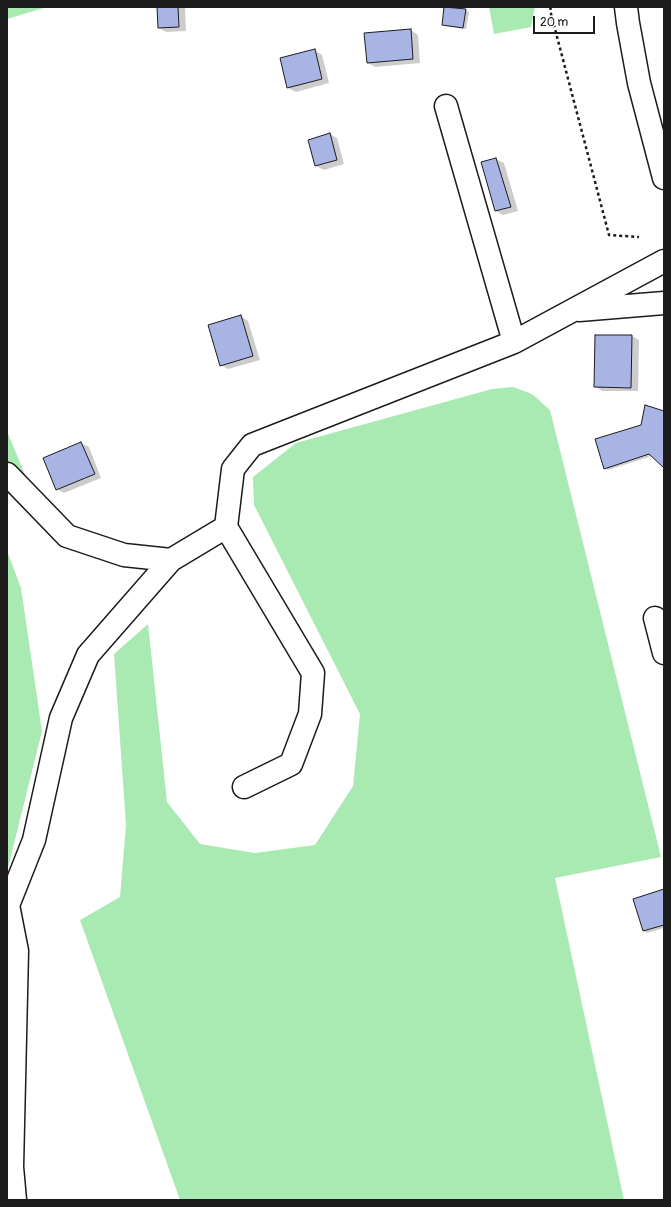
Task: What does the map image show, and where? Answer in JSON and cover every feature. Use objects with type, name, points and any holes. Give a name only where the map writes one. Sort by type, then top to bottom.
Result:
[{"type":"main road","points":[[626,7],[639,83],[664,178]]},
{"type":"main road","points":[[446,106],[514,342]]},
{"type":"main road","points":[[244,786],[291,764],[310,714],[313,674],[226,527],[233,469],[252,446],[514,342],[664,261]]},
{"type":"main road","points":[[571,311],[664,303]]},
{"type":"main road","points":[[7,474],[67,536],[124,555],[171,560]]},
{"type":"main road","points":[[15,1200],[12,1167],[17,951],[8,907],[34,840],[61,718],[88,655],[171,560],[226,527]]},
{"type":"main road","points":[[655,618],[664,653]]},
{"type":"path","points":[[551,7],[550,10],[609,235],[640,237]]},
{"type":"green space","points":[[7,7],[47,7],[7,19]]},
{"type":"green space","points":[[489,7],[535,7],[531,27],[494,34]]},
{"type":"green space","points":[[513,387],[532,394],[550,410],[661,857],[555,878],[624,1200],[180,1200],[80,920],[120,897],[126,825],[114,654],[148,624],[167,802],[200,844],[255,853],[315,845],[353,786],[360,714],[254,505],[253,477],[296,443],[492,389]]},
{"type":"green space","points":[[7,431],[30,487],[7,495]]},
{"type":"green space","points":[[7,551],[21,588],[42,731],[7,872]]},
{"type":"building","points":[[157,7],[178,7],[179,27],[158,28]]},
{"type":"building","points":[[444,7],[466,9],[463,28],[442,25]]},
{"type":"building","points":[[411,29],[413,59],[367,63],[364,33]]},
{"type":"building","points":[[315,49],[322,79],[287,88],[280,58]]},
{"type":"building","points":[[330,133],[337,160],[315,166],[308,140]]},
{"type":"building","points":[[496,158],[511,207],[495,211],[481,162]]},
{"type":"building","points":[[241,315],[253,356],[220,366],[208,325]]},
{"type":"building","points":[[595,335],[632,335],[631,388],[594,387]]},
{"type":"building","points":[[645,405],[664,411],[664,468],[649,454],[604,469],[595,439],[641,425]]},
{"type":"building","points":[[81,442],[95,474],[56,490],[43,458]]},
{"type":"building","points":[[664,889],[664,925],[643,931],[633,899]]}]
